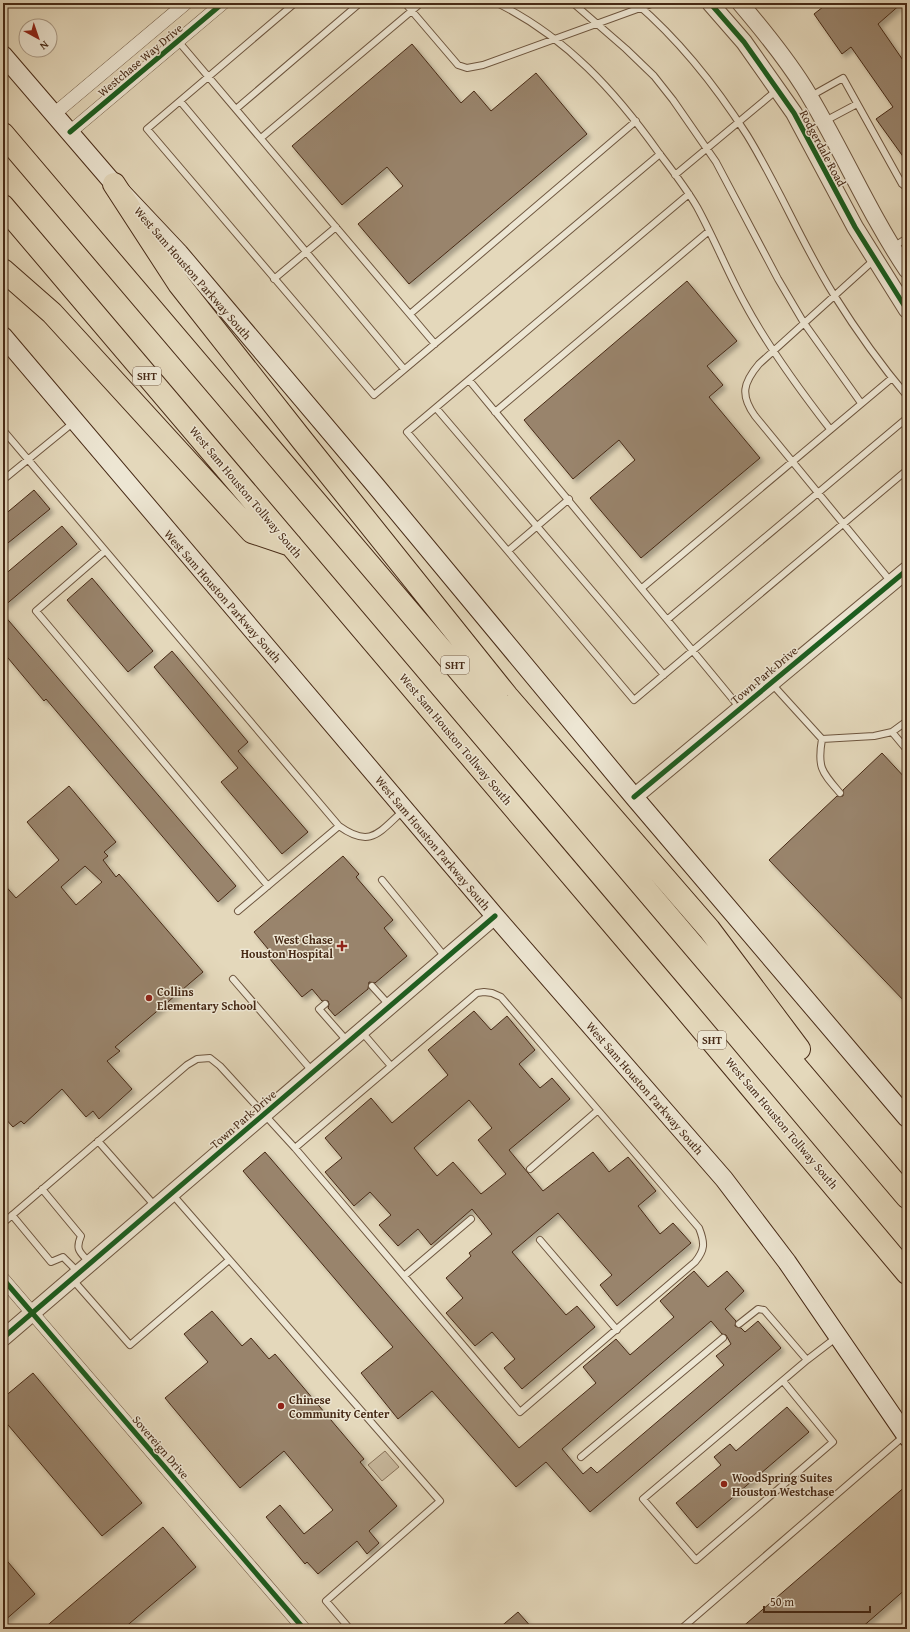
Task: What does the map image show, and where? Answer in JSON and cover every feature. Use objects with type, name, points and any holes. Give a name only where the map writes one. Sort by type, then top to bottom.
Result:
[{"type":"highway","name":"SHT","points":[[3,134],[907,1197]]},
{"type":"highway","points":[[114,184],[179,284],[292,428],[507,696],[709,929],[907,1192]]},
{"type":"highway","name":"West Sam Houston Tollway South","points":[[3,206],[842,1194],[907,1273]]},
{"type":"highway","points":[[3,270],[52,313],[252,532],[291,545]]},
{"type":"main road","name":"West Sam Houston Parkway South","points":[[3,55],[114,184],[178,253],[366,474],[634,797],[907,1118]]},
{"type":"main road","name":"West Sam Houston Parkway South","points":[[3,336],[495,916],[724,1179],[787,1262],[906,1436]]},
{"type":"street","name":"Westchase Way Drive","points":[[54,114],[186,3]]},
{"type":"street","name":"Westchase Way Drive","points":[[70,132],[223,3]]},
{"type":"street","name":"Rodgerdale Road","points":[[710,3],[744,42],[794,113],[830,182],[907,310]]},
{"type":"street","name":"Rodgerdale Road","points":[[740,3],[782,54],[809,97],[892,248],[907,270]]},
{"type":"street","points":[[744,42],[761,27]]},
{"type":"street","points":[[875,259],[892,248]]},
{"type":"street","name":"Town Park Drive","points":[[634,797],[907,570]]},
{"type":"street","name":"Town Park Drive","points":[[3,1338],[495,916]]},
{"type":"street","name":"Sovereign Drive","points":[[3,1278],[304,1629]]},
{"type":"lane","points":[[295,3],[147,129],[374,395],[660,154]]},
{"type":"lane","points":[[236,108],[360,3]]},
{"type":"lane","points":[[405,3],[458,65],[467,68],[483,65],[554,39],[639,5],[654,3]]},
{"type":"lane","points":[[261,138],[421,3]]},
{"type":"lane","points":[[497,3],[535,25],[589,68],[614,93],[636,121],[689,194],[744,302],[774,352],[830,429]]},
{"type":"lane","points":[[573,3],[626,49],[654,76],[673,100],[707,148],[724,176],[778,279],[804,323],[861,404]]},
{"type":"lane","points":[[639,5],[660,25],[709,82],[738,122],[834,296],[892,378],[907,396]]},
{"type":"lane","points":[[178,41],[435,344]]},
{"type":"lane","points":[[809,97],[843,78],[902,184],[907,188]]},
{"type":"lane","points":[[675,174],[778,89]]},
{"type":"lane","points":[[180,101],[404,369]]},
{"type":"lane","points":[[824,122],[857,104]]},
{"type":"lane","points":[[410,314],[636,121]]},
{"type":"lane","points":[[689,194],[407,432],[634,700],[907,470]]},
{"type":"lane","points":[[274,279],[336,227]]},
{"type":"lane","points":[[495,412],[709,231]]},
{"type":"lane","points":[[892,248],[907,238]]},
{"type":"lane","points":[[875,259],[804,323],[749,376],[745,395],[748,406],[892,582]]},
{"type":"lane","points":[[642,588],[892,378]]},
{"type":"lane","points":[[469,380],[668,618],[740,708]]},
{"type":"lane","points":[[436,408],[664,675]]},
{"type":"lane","points":[[668,618],[907,418]]},
{"type":"lane","points":[[3,480],[75,421]]},
{"type":"lane","points":[[3,430],[339,826],[351,835],[362,838],[370,837],[376,834],[405,809]]},
{"type":"lane","points":[[508,551],[568,499]]},
{"type":"lane","points":[[105,551],[36,611],[268,886]]},
{"type":"lane","points":[[770,683],[822,739]]},
{"type":"lane","points":[[822,739],[874,736],[892,732],[907,720]]},
{"type":"lane","points":[[892,732],[907,750]]},
{"type":"lane","points":[[822,739],[819,757],[823,773],[840,793]]},
{"type":"lane","points":[[238,911],[339,826]]},
{"type":"lane","points":[[382,880],[446,958]]},
{"type":"lane","points":[[233,979],[313,1072]]},
{"type":"lane","points":[[372,986],[390,1006]]},
{"type":"lane","points":[[3,1222],[187,1065],[198,1059],[210,1058],[220,1066],[251,1102],[265,1113],[520,1412],[696,1262],[702,1255],[704,1246],[699,1228],[597,1111],[501,997],[492,993],[477,993],[295,1148]]},
{"type":"lane","points":[[325,1004],[320,1009],[348,1042]]},
{"type":"lane","points":[[361,1031],[391,1066]]},
{"type":"lane","points":[[530,1169],[597,1111]]},
{"type":"lane","points":[[98,1141],[156,1207]]},
{"type":"lane","points":[[42,1190],[81,1236],[77,1244],[80,1272]]},
{"type":"lane","points":[[171,1194],[440,1501],[326,1601],[350,1629]]},
{"type":"lane","points":[[12,1215],[51,1262],[63,1257],[80,1272],[130,1345],[229,1260]]},
{"type":"lane","points":[[404,1276],[471,1219]]},
{"type":"lane","points":[[540,1240],[616,1330]]},
{"type":"lane","points":[[739,1324],[758,1310],[764,1310],[807,1360]]},
{"type":"lane","points":[[783,1381],[833,1442],[696,1560],[643,1499],[807,1360],[838,1336]]},
{"type":"lane","points":[[581,1457],[722,1338]]},
{"type":"lane","points":[[681,1629],[906,1436]]},
{"type":"shaded area","points":[[385,1451],[399,1467],[382,1481],[368,1465]]},
{"type":"building","points":[[828,3],[902,3],[878,24],[907,66],[907,162],[876,119],[893,107],[851,47],[842,54],[814,14]]},
{"type":"building","points":[[412,44],[461,103],[474,91],[491,111],[536,73],[587,134],[409,284],[358,224],[403,186],[387,167],[342,205],[292,146]]},
{"type":"building","points":[[687,281],[737,341],[707,366],[723,385],[709,397],[760,458],[641,558],[590,498],[635,460],[619,440],[573,479],[524,420]]},
{"type":"building","points":[[34,490],[50,509],[3,547],[3,516]]},
{"type":"building","points":[[62,526],[77,544],[3,607],[3,576]]},
{"type":"building","points":[[92,578],[153,651],[128,672],[67,600]]},
{"type":"building","points":[[3,614],[236,886],[218,902],[46,699],[44,701],[3,652]]},
{"type":"building","points":[[172,651],[248,742],[238,751],[308,832],[282,854],[221,782],[238,768],[154,667]]},
{"type":"building","points":[[882,753],[907,780],[907,1004],[769,860],[837,796],[843,796],[843,790]]},
{"type":"building","points":[[69,786],[116,842],[104,852],[108,856],[103,860],[116,877],[119,874],[203,972],[115,1047],[120,1051],[107,1061],[132,1089],[99,1119],[93,1111],[86,1117],[62,1089],[24,1124],[21,1121],[13,1127],[3,1116],[3,883],[16,898],[59,860],[27,822]],"holes":[[[85,866],[102,882],[76,905],[61,887]]]},
{"type":"building","points":[[343,856],[359,874],[356,877],[393,920],[384,928],[407,956],[375,983],[369,982],[368,989],[335,1016],[328,1008],[328,1001],[322,1001],[312,989],[302,997],[269,958],[273,955],[254,932]]},
{"type":"building","points":[[474,1011],[491,1030],[507,1016],[535,1050],[519,1064],[540,1088],[552,1078],[570,1099],[509,1150],[543,1191],[593,1152],[609,1172],[628,1157],[656,1191],[638,1206],[660,1234],[673,1223],[691,1243],[617,1306],[600,1285],[612,1275],[558,1213],[512,1252],[566,1315],[577,1306],[595,1327],[522,1389],[504,1368],[515,1359],[492,1332],[475,1346],[446,1313],[463,1298],[446,1278],[471,1256],[469,1253],[492,1234],[472,1209],[431,1245],[418,1229],[398,1246],[379,1225],[391,1215],[370,1192],[354,1206],[325,1172],[342,1158],[325,1138],[371,1098],[392,1123],[448,1075],[428,1050]],"holes":[[[469,1100],[492,1128],[478,1140],[506,1174],[481,1194],[453,1162],[437,1176],[414,1148]]]},
{"type":"building","points":[[265,1152],[519,1448],[596,1383],[583,1367],[616,1339],[630,1355],[674,1317],[660,1301],[694,1271],[708,1287],[727,1271],[744,1291],[725,1309],[736,1321],[735,1326],[741,1328],[745,1332],[758,1321],[781,1348],[590,1512],[546,1462],[516,1487],[432,1391],[398,1419],[361,1373],[393,1347],[243,1171]],"holes":[[[711,1321],[722,1334],[726,1335],[731,1344],[716,1356],[724,1365],[597,1473],[591,1467],[583,1474],[562,1449]]]},
{"type":"building","points":[[212,1311],[242,1346],[251,1338],[269,1359],[275,1354],[364,1459],[360,1462],[397,1506],[369,1531],[379,1543],[367,1554],[357,1541],[318,1574],[307,1562],[305,1564],[266,1517],[280,1505],[304,1534],[333,1510],[284,1451],[240,1488],[165,1398],[208,1362],[184,1334]]},
{"type":"building","points":[[33,1373],[142,1503],[102,1536],[3,1419],[3,1398]]},
{"type":"building","name":"WoodSpring Suites Houston Westchase","points":[[787,1407],[809,1432],[697,1528],[676,1503],[721,1465],[714,1457],[730,1444],[736,1451]]},
{"type":"building","points":[[907,1485],[907,1588],[860,1629],[740,1629]]},
{"type":"building","points":[[163,1527],[196,1567],[123,1629],[43,1629]]},
{"type":"building","points":[[3,1556],[35,1594],[3,1622]]},
{"type":"building","points":[[518,1612],[533,1629],[498,1629]]},
{"type":"cycle path","points":[[70,132],[223,3]]},
{"type":"cycle path","points":[[710,3],[744,42],[794,113],[855,227],[907,310]]},
{"type":"cycle path","points":[[634,797],[907,570]]},
{"type":"cycle path","points":[[3,1338],[495,916]]},
{"type":"cycle path","points":[[3,1279],[304,1629]]},
{"type":"place","name":"West Chase Houston Hospital","points":[[342,946]]},
{"type":"place","name":"Collins Elementary School","points":[[149,998]]},
{"type":"place","name":"Chinese Community Center","points":[[281,1406]]},
{"type":"place","name":"WoodSpring Suites Houston Westchase","points":[[724,1484]]}]
